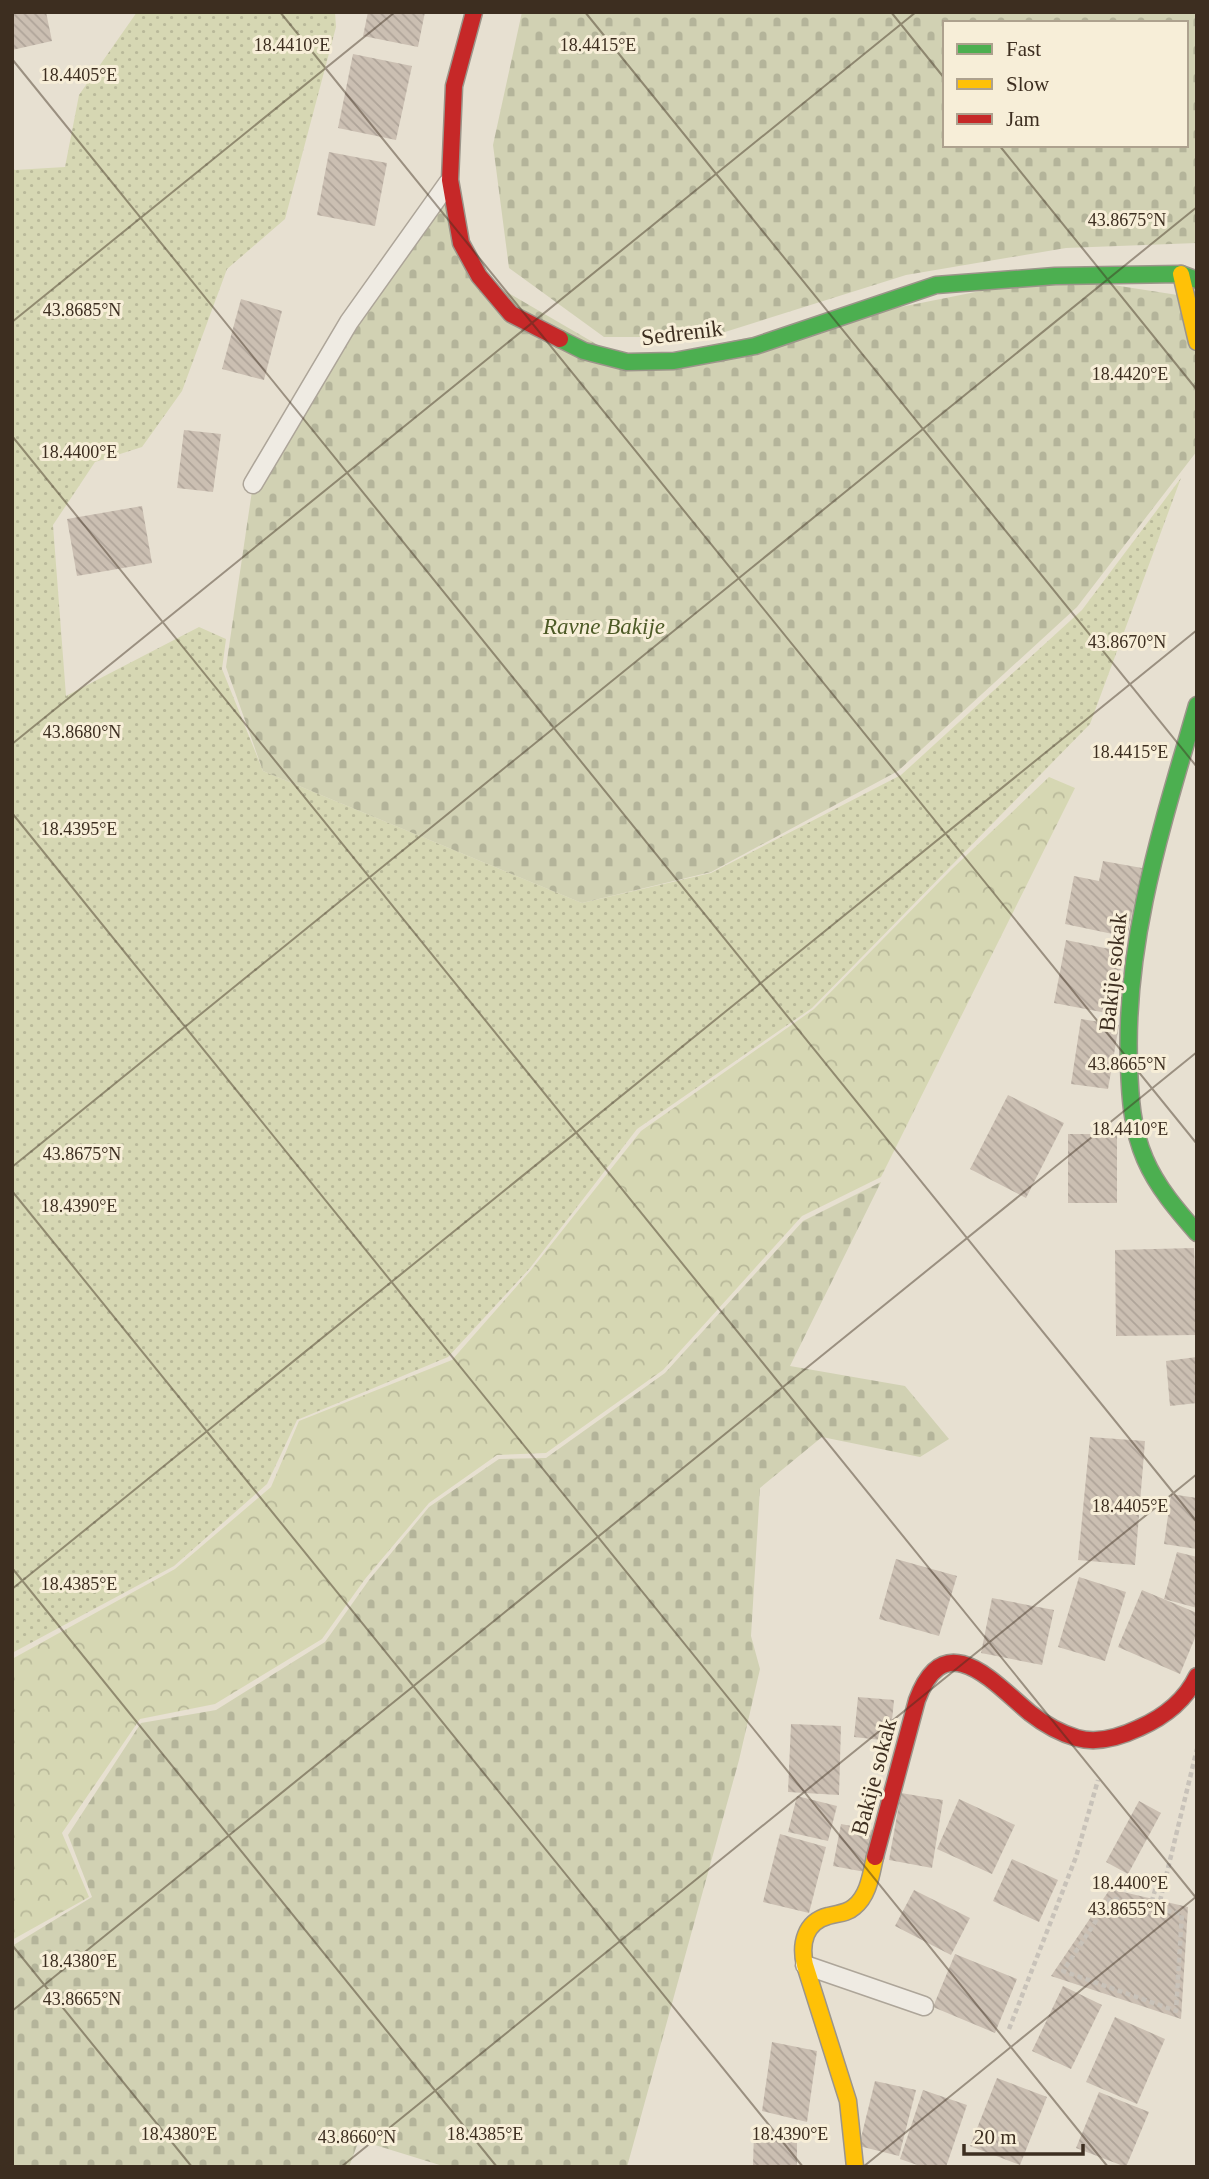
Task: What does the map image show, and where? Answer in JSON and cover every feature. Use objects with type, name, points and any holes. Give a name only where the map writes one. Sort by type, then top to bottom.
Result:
[{"type":"street","name":"Sedrenik","points":[[474,12],[454,86],[450,180],[461,243],[479,276],[511,314],[584,351],[627,362],[674,361],[755,346],[936,285],[1055,276],[1189,277]]},
{"type":"street","points":[[1189,277],[1197,342]]},
{"type":"street","name":"Bakije sokak","points":[[1197,705],[1146,886],[1128,1000],[1128,1059],[1133,1118],[1145,1160],[1175,1208],[1197,1233]]},
{"type":"street","name":"Bakije sokak","points":[[855,2167],[848,2101],[802,1956],[803,1938],[807,1930],[824,1917],[849,1911],[860,1903],[866,1892],[920,1690],[932,1674],[949,1663],[966,1664],[1046,1725],[1091,1740],[1129,1733],[1163,1716],[1191,1690],[1197,1676]]},
{"type":"lane","points":[[253,484],[349,322],[450,180]]},
{"type":"lane","points":[[805,1965],[925,2006]]},
{"type":"path","points":[[1009,2029],[1076,1857],[1111,1738]]},
{"type":"path","points":[[1160,1901],[1197,1749]]},
{"type":"path","points":[[1150,1907],[1156,1887]]},
{"type":"path","points":[[1111,1898],[1150,1907],[1182,1914],[1176,2011],[1063,1971],[1111,1898]]},
{"type":"green space","points":[[137,12],[335,12],[336,27],[285,219],[227,269],[182,391],[142,447],[95,462],[53,525],[66,696],[199,627],[226,639],[222,669],[263,771],[582,903],[711,873],[901,775],[1082,610],[1181,478],[1090,724],[812,1008],[637,1129],[530,1268],[448,1357],[297,1420],[267,1484],[174,1566],[12,1653],[12,168],[65,167],[79,95]]},
{"type":"green space","points":[[522,12],[1197,12],[1197,243],[1066,248],[906,275],[709,337],[604,337],[509,268],[493,145]]},
{"type":"green space","name":"Ravne Bakije","points":[[450,180],[479,276],[627,362],[1055,276],[1197,298],[1197,451],[1077,607],[898,771],[711,872],[582,903],[263,771],[226,667],[253,484]]},
{"type":"green space","points":[[1049,777],[1075,788],[881,1177],[802,1216],[663,1370],[546,1453],[497,1455],[429,1503],[365,1579],[322,1639],[215,1704],[140,1719],[62,1833],[89,1897],[12,1940],[12,1659],[175,1569],[271,1487],[299,1421],[452,1360],[531,1270],[641,1131],[814,1009],[952,869]]},
{"type":"green space","points":[[881,1182],[790,1366],[905,1386],[949,1439],[920,1457],[822,1437],[760,1488],[751,1636],[760,1669],[739,1760],[627,2167],[446,2167],[359,2140],[349,2167],[12,2167],[12,1946],[92,1897],[68,1835],[141,1723],[216,1710],[325,1642],[369,1580],[429,1507],[499,1459],[546,1458],[665,1373],[803,1221]]},
{"type":"building","points":[[12,12],[46,12],[52,41],[12,50]]},
{"type":"building","points":[[368,12],[425,12],[418,47],[363,36]]},
{"type":"building","points":[[353,54],[412,66],[396,140],[338,128]]},
{"type":"building","points":[[329,152],[387,163],[375,226],[317,215]]},
{"type":"building","points":[[241,299],[282,311],[264,380],[222,369]]},
{"type":"building","points":[[184,430],[221,434],[213,492],[177,488]]},
{"type":"building","points":[[142,506],[152,563],[77,576],[67,519]]},
{"type":"building","points":[[1103,861],[1142,868],[1127,937],[1065,924],[1074,876],[1099,881]]},
{"type":"building","points":[[1066,940],[1124,952],[1112,1014],[1054,1003]]},
{"type":"building","points":[[1081,1019],[1119,1025],[1108,1089],[1071,1084]]},
{"type":"building","points":[[1008,1095],[1064,1123],[1026,1198],[970,1169]]},
{"type":"building","points":[[1068,1134],[1117,1134],[1117,1203],[1068,1203]]},
{"type":"building","points":[[1194,1248],[1195,1272],[1197,1271],[1195,1335],[1116,1336],[1115,1250]]},
{"type":"building","points":[[1197,1357],[1197,1403],[1170,1406],[1166,1361]]},
{"type":"building","points":[[1090,1437],[1145,1441],[1135,1565],[1078,1560]]},
{"type":"building","points":[[1171,1494],[1197,1498],[1197,1549],[1164,1544]]},
{"type":"building","points":[[1177,1552],[1197,1557],[1197,1608],[1164,1599]]},
{"type":"building","points":[[896,1559],[957,1576],[939,1636],[879,1619]]},
{"type":"building","points":[[1079,1577],[1126,1592],[1105,1661],[1058,1647]]},
{"type":"building","points":[[1142,1590],[1197,1613],[1197,1633],[1180,1674],[1118,1647]]},
{"type":"building","points":[[992,1598],[1054,1610],[1042,1665],[981,1653]]},
{"type":"building","points":[[858,1697],[894,1700],[890,1741],[854,1737]]},
{"type":"building","points":[[791,1724],[841,1726],[839,1795],[788,1792]]},
{"type":"building","points":[[901,1793],[943,1800],[932,1868],[889,1860]]},
{"type":"building","points":[[797,1796],[837,1806],[828,1841],[788,1832]]},
{"type":"building","points":[[959,1799],[1015,1825],[992,1874],[937,1849]]},
{"type":"building","points":[[1139,1801],[1161,1813],[1128,1874],[1106,1862]]},
{"type":"building","points":[[841,1824],[873,1830],[865,1872],[833,1866]]},
{"type":"building","points":[[780,1834],[826,1847],[809,1913],[763,1902]]},
{"type":"building","points":[[1012,1859],[1058,1880],[1039,1922],[993,1901]]},
{"type":"building","points":[[1110,1889],[1188,1907],[1181,2019],[1051,1976]]},
{"type":"building","points":[[914,1890],[970,1918],[951,1955],[895,1926]]},
{"type":"building","points":[[955,1954],[1017,1979],[995,2033],[933,2007]]},
{"type":"building","points":[[1063,1986],[1102,2005],[1071,2069],[1032,2051]]},
{"type":"building","points":[[1115,2017],[1165,2039],[1137,2104],[1086,2082]]},
{"type":"building","points":[[772,2042],[817,2051],[807,2122],[762,2111]]},
{"type":"building","points":[[997,2078],[1047,2097],[1020,2165],[970,2146]]},
{"type":"building","points":[[875,2081],[916,2090],[899,2156],[859,2146]]},
{"type":"building","points":[[923,2090],[967,2105],[946,2167],[923,2167],[900,2159]]},
{"type":"building","points":[[1099,2092],[1149,2112],[1126,2167],[1076,2148]]},
{"type":"building","points":[[754,2130],[797,2130],[797,2167],[753,2167]]},
{"type":"traffic: fast","points":[[560,339],[584,351],[627,362],[674,361],[755,346],[936,285],[1055,276],[1181,274],[1197,280]]},
{"type":"traffic: fast","points":[[1197,705],[1148,883],[1139,928],[1129,1019],[1131,1101],[1141,1148],[1161,1189],[1197,1233]]},
{"type":"traffic: slow","points":[[1181,274],[1197,342]]},
{"type":"traffic: slow","points":[[855,2167],[848,2101],[805,1965],[803,1949],[806,1935],[814,1923],[848,1911],[863,1897],[875,1857]]},
{"type":"traffic: jam","points":[[474,12],[454,86],[450,180],[461,243],[479,276],[511,314],[560,339]]},
{"type":"traffic: jam","points":[[875,1857],[917,1700],[928,1678],[941,1666],[956,1663],[970,1667],[986,1676],[1030,1713],[1058,1731],[1085,1740],[1109,1739],[1157,1719],[1180,1701],[1197,1676]]}]
